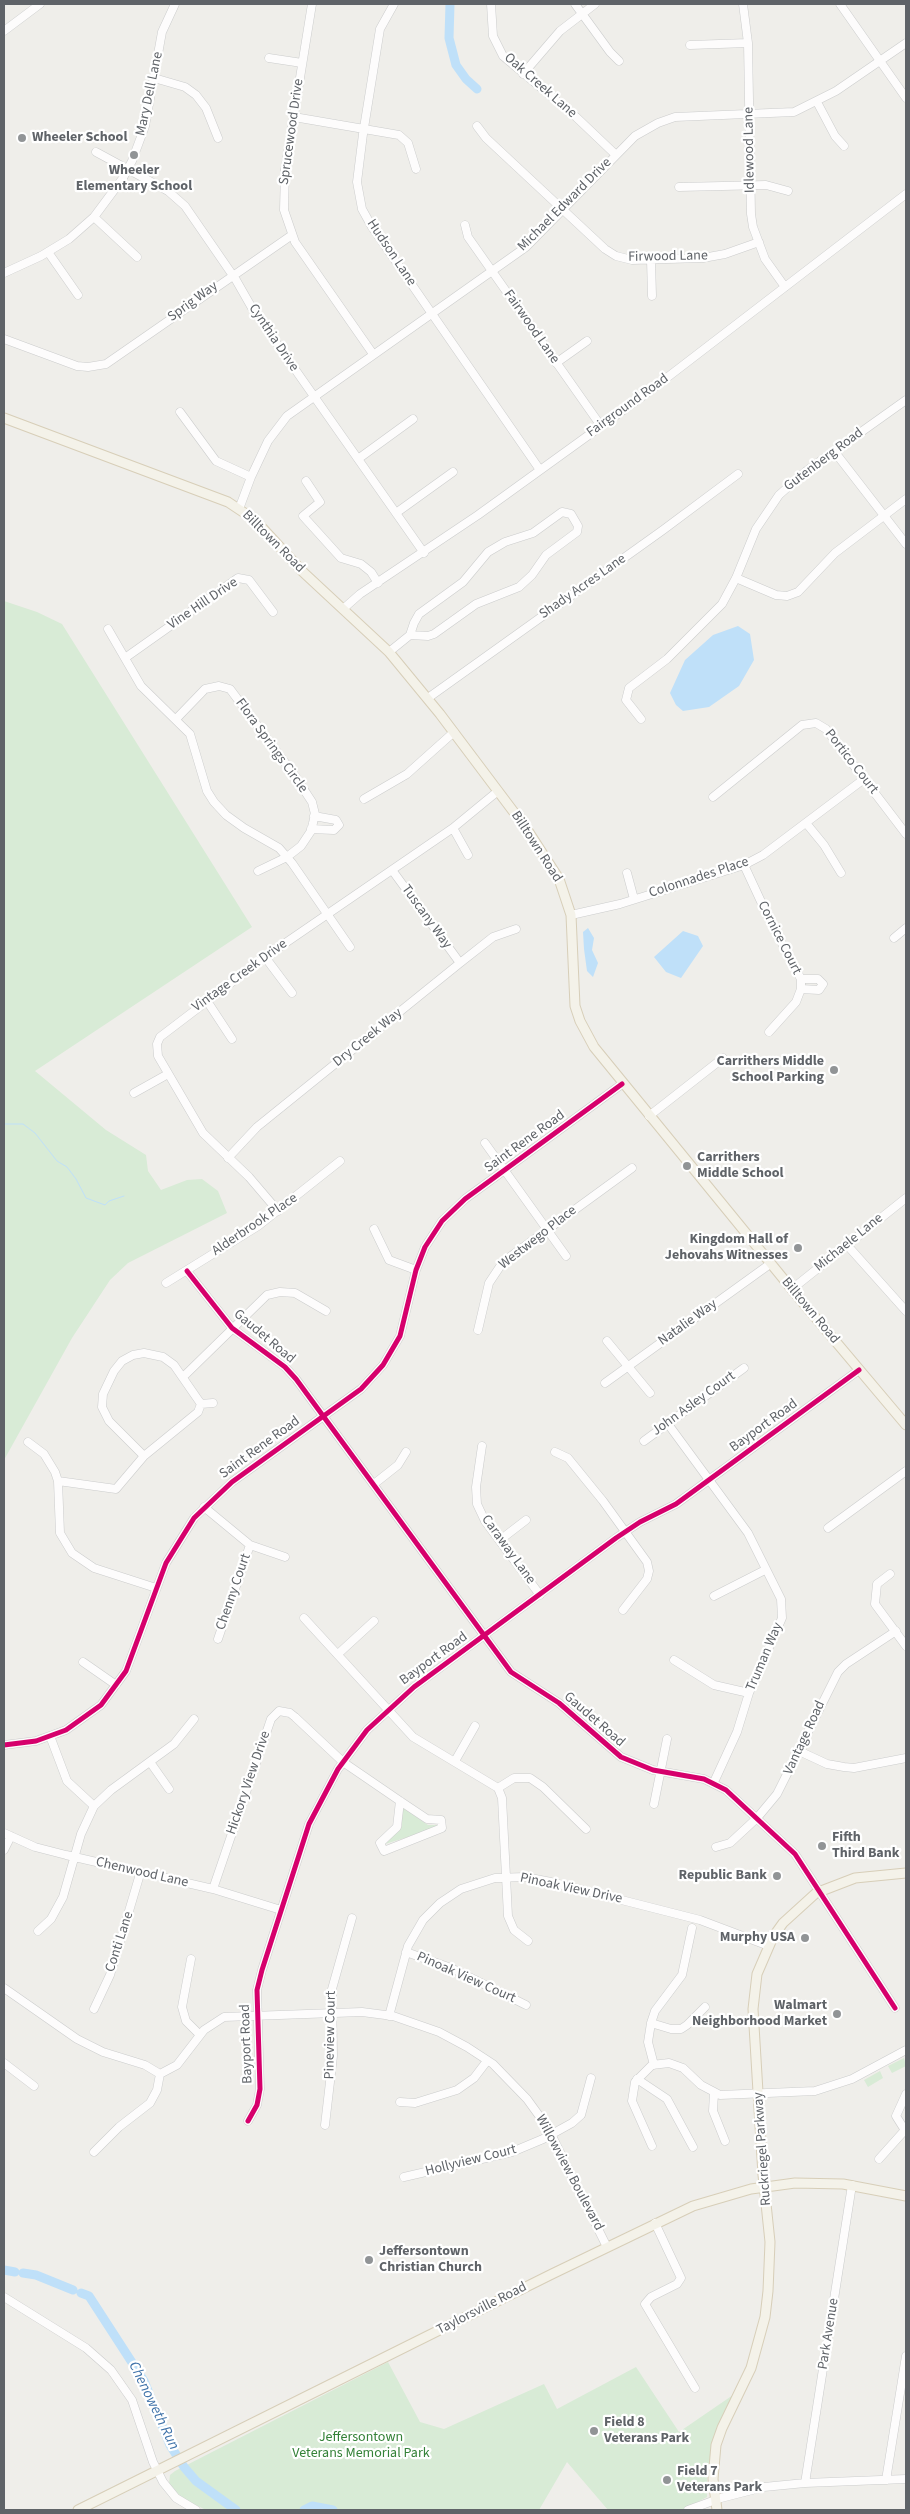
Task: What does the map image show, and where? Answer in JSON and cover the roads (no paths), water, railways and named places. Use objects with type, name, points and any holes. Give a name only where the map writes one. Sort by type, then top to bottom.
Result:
[{"type":"main road","name":"Billtown Road","points":[[4,418],[206,492],[240,509],[255,520],[303,572],[389,652],[454,732],[551,864],[565,892],[571,915],[573,990],[576,1011],[594,1047],[622,1084],[770,1264],[906,1426]]},
{"type":"main road","name":"Ruckriegel Parkway","points":[[717,2510],[714,2500],[713,2471],[716,2445],[750,2368],[765,2317],[770,2242],[764,2186],[754,2001],[757,1974],[768,1946],[783,1922],[819,1891],[855,1878],[906,1873]]},
{"type":"main road","name":"Taylorsville Road","points":[[78,2510],[607,2247],[716,2198],[764,2186],[807,2183],[852,2185],[906,2196]]},
{"type":"street","points":[[4,31],[40,4]]},
{"type":"street","name":"Mary Dell Lane","points":[[4,274],[69,239],[94,217],[113,193],[127,170],[145,126],[162,32],[175,4]]},
{"type":"street","name":"Sprucewood Drive","points":[[312,4],[283,199],[292,234],[373,354]]},
{"type":"street","name":"Hudson Lane","points":[[394,4],[380,29],[364,128],[357,175],[362,209],[372,227],[540,470]]},
{"type":"street","name":"Oak Creek Lane","points":[[491,4],[496,44],[503,56],[576,117],[616,155]]},
{"type":"street","points":[[575,4],[619,61]]},
{"type":"street","points":[[523,74],[554,37],[595,4]]},
{"type":"street","name":"Idlewood Lane","points":[[743,4],[748,43],[751,214],[769,267],[785,287]]},
{"type":"street","points":[[840,4],[906,98]]},
{"type":"street","points":[[690,45],[748,43]]},
{"type":"street","name":"Michael Edward Drive","points":[[240,509],[251,477],[275,429],[289,414],[526,247],[635,136],[647,128],[675,118],[794,112],[817,102],[906,43]]},
{"type":"street","points":[[269,58],[302,63]]},
{"type":"street","points":[[154,78],[185,87],[196,95],[206,108],[218,138]]},
{"type":"street","points":[[817,102],[835,136],[844,146]]},
{"type":"street","points":[[294,117],[364,128],[402,137],[411,149],[416,169]]},
{"type":"street","name":"Firwood Lane","points":[[477,126],[486,138],[605,249],[616,256],[625,259],[651,260],[712,256],[759,242]]},
{"type":"street","name":"Cynthia Drive","points":[[96,152],[168,191],[181,202],[233,274],[252,308],[424,553]]},
{"type":"street","points":[[679,187],[771,186],[788,191]]},
{"type":"street","name":"Fairground Road","points":[[343,608],[378,582],[424,553],[601,426],[906,194]]},
{"type":"street","points":[[94,217],[137,257]]},
{"type":"street","name":"Fairwood Lane","points":[[465,225],[468,237],[601,426]]},
{"type":"street","name":"Sprig Way","points":[[4,339],[77,366],[94,367],[112,361],[292,234]]},
{"type":"street","points":[[48,252],[78,294]]},
{"type":"street","points":[[651,260],[652,296]]},
{"type":"street","points":[[556,363],[587,341]]},
{"type":"street","name":"Gutenberg Road","points":[[641,719],[626,700],[629,688],[667,659],[722,604],[736,578],[756,529],[768,509],[796,478],[906,400]]},
{"type":"street","points":[[180,412],[216,461],[251,477]]},
{"type":"street","points":[[358,458],[413,419]]},
{"type":"street","points":[[834,451],[906,544]]},
{"type":"street","points":[[396,513],[453,472]]},
{"type":"street","name":"Shady Acres Lane","points":[[428,698],[738,474]]},
{"type":"street","points":[[306,481],[320,502],[303,516],[341,558],[361,564],[378,582]]},
{"type":"street","points":[[736,578],[776,595],[786,596],[798,592],[835,553],[906,499]]},
{"type":"street","points":[[389,652],[410,635],[419,614],[463,582],[488,552],[505,542],[533,533],[562,512],[571,514],[578,526],[577,532],[546,555],[532,575],[519,587],[476,604],[434,634],[428,636],[410,635]]},
{"type":"street","name":"Vine Hill Drive","points":[[125,658],[238,578],[249,580],[273,612]]},
{"type":"street","points":[[108,629],[141,686],[177,718],[190,734],[207,791],[214,802],[226,815],[279,848],[350,947]]},
{"type":"street","name":"Flora Springs Circle","points":[[177,718],[205,689],[219,686],[230,689],[295,776],[312,802],[314,816]]},
{"type":"street","name":"Portico Court","points":[[713,797],[802,725],[812,723],[826,729],[906,834]]},
{"type":"street","points":[[364,799],[407,774],[454,732]]},
{"type":"street","name":"Colonnades Place","points":[[571,915],[634,899],[744,865],[763,855],[864,779]]},
{"type":"street","name":"Vintage Creek Drive","points":[[278,1211],[249,1177],[204,1135],[158,1056],[158,1040],[162,1034],[265,957],[452,828],[498,791]]},
{"type":"street","points":[[258,871],[287,857],[301,846],[311,829],[314,816],[336,820],[339,825],[334,830],[311,829]]},
{"type":"street","points":[[806,823],[824,845],[841,873]]},
{"type":"street","points":[[452,828],[468,855]]},
{"type":"street","name":"Cornice Court","points":[[744,865],[766,914],[801,979],[801,989],[790,1010],[769,1032]]},
{"type":"street","name":"Tuscany Way","points":[[392,870],[460,963]]},
{"type":"street","points":[[627,873],[634,899]]},
{"type":"street","points":[[894,938],[906,928]]},
{"type":"street","name":"Dry Creek Way","points":[[228,1158],[257,1127],[460,963],[493,937],[516,929]]},
{"type":"street","points":[[265,957],[292,992]]},
{"type":"street","points":[[801,979],[818,979],[823,984],[819,990],[801,989]]},
{"type":"street","points":[[207,1001],[232,1039]]},
{"type":"street","points":[[650,1116],[723,1058]]},
{"type":"street","points":[[134,1093],[168,1074]]},
{"type":"street","name":"Saint Rene Road","points":[[4,1745],[36,1741],[66,1730],[91,1714],[116,1685],[132,1659],[156,1588],[178,1541],[204,1507],[232,1482],[361,1389],[383,1366],[402,1328],[416,1270],[425,1246],[442,1221],[465,1199],[622,1084]]},
{"type":"street","points":[[486,1144],[566,1256]]},
{"type":"street","name":"Alderbrook Place","points":[[166,1283],[278,1211],[340,1161]]},
{"type":"street","name":"Westwego Place","points":[[478,1330],[485,1292],[491,1277],[503,1262],[632,1168]]},
{"type":"street","name":"Michaele Lane","points":[[792,1289],[904,1202]]},
{"type":"street","points":[[374,1229],[389,1260],[416,1270]]},
{"type":"street","points":[[847,1245],[906,1311]]},
{"type":"street","name":"Natalie Way","points":[[605,1383],[770,1264]]},
{"type":"street","name":"Gaudet Road","points":[[186,1270],[232,1328],[290,1373],[374,1484],[511,1672],[559,1703],[614,1753],[630,1762],[660,1771],[714,1782],[757,1818],[795,1854],[895,2008]]},
{"type":"street","points":[[183,1377],[262,1298],[280,1292],[299,1294],[326,1311]]},
{"type":"street","points":[[606,1341],[650,1393]]},
{"type":"street","points":[[144,1456],[113,1426],[104,1413],[102,1398],[110,1377],[118,1365],[126,1358],[144,1353],[155,1354],[167,1359],[183,1377],[201,1404]]},
{"type":"street","name":"John Asley Court","points":[[644,1441],[744,1368]]},
{"type":"street","name":"Bayport Road","points":[[248,2121],[257,2105],[260,2089],[258,2015],[260,1977],[280,1910],[309,1824],[320,1798],[343,1762],[367,1730],[414,1687],[626,1532],[671,1507],[710,1480],[859,1370]]},
{"type":"street","points":[[201,1404],[213,1403]]},
{"type":"street","points":[[58,1481],[105,1486],[114,1489],[144,1456],[198,1412],[201,1404]]},
{"type":"street","name":"Truman Way","points":[[668,1424],[748,1533],[780,1599],[782,1618],[749,1693],[737,1732],[714,1782]]},
{"type":"street","points":[[28,1442],[48,1458],[58,1481],[60,1533],[72,1553],[94,1568],[156,1588]]},
{"type":"street","name":"Caraway Lane","points":[[482,1446],[476,1487],[476,1501],[481,1514],[540,1595]]},
{"type":"street","points":[[374,1484],[398,1465],[406,1452]]},
{"type":"street","points":[[555,1452],[562,1453],[568,1458],[647,1562],[649,1571],[645,1582],[623,1610]]},
{"type":"street","points":[[828,1528],[906,1471]]},
{"type":"street","points":[[204,1507],[250,1545],[285,1557]]},
{"type":"street","points":[[500,1540],[526,1520]]},
{"type":"street","name":"Chenny Court","points":[[218,1639],[250,1545]]},
{"type":"street","points":[[714,1596],[765,1570]]},
{"type":"street","points":[[890,1574],[877,1584],[875,1604],[906,1646]]},
{"type":"street","points":[[304,1618],[389,1708],[413,1737],[498,1788],[502,1798],[509,1921],[514,1930],[528,1941]]},
{"type":"street","points":[[338,1654],[374,1621]]},
{"type":"street","name":"Vantage Road","points":[[716,1847],[730,1843],[757,1818],[781,1788],[830,1684],[838,1672],[846,1664],[896,1631]]},
{"type":"street","points":[[674,1660],[714,1685],[749,1693]]},
{"type":"street","points":[[83,1662],[116,1685]]},
{"type":"street","name":"Hickory View Drive","points":[[213,1889],[264,1736],[271,1719],[282,1710],[295,1717],[343,1762],[427,1819],[441,1820],[442,1828],[384,1851],[380,1843],[397,1827],[400,1801]]},
{"type":"street","points":[[38,1931],[51,1919],[63,1897],[83,1828],[94,1806],[111,1790],[174,1744],[194,1719]]},
{"type":"street","points":[[455,1761],[475,1726]]},
{"type":"street","points":[[50,1736],[67,1781],[94,1806]]},
{"type":"street","points":[[654,1804],[668,1739]]},
{"type":"street","points":[[799,1751],[823,1762],[854,1768],[906,1758]]},
{"type":"street","points":[[150,1762],[169,1789]]},
{"type":"street","points":[[498,1788],[514,1778],[530,1778],[586,1829]]},
{"type":"street","points":[[4,1850],[7,1835]]},
{"type":"street","name":"Chenwood Lane","points":[[7,1835],[75,1858],[213,1889],[280,1910]]},
{"type":"street","name":"Conti Lane","points":[[94,2009],[110,1975],[140,1874]]},
{"type":"street","name":"Pinoak View Drive","points":[[389,2016],[406,1952],[417,1929],[440,1903],[472,1884],[506,1877],[526,1877],[551,1882],[700,1920],[768,1946]]},
{"type":"street","name":"Pineview Court","points":[[325,2125],[333,2056],[331,2012],[334,1977],[352,1918]]},
{"type":"street","points":[[654,2065],[648,2042],[650,2023],[655,2011],[682,1975],[692,1928]]},
{"type":"street","name":"Pinoak View Court","points":[[406,1952],[451,1968],[526,2005]]},
{"type":"street","points":[[191,1959],[182,2007],[186,2021],[200,2035]]},
{"type":"street","points":[[4,1988],[77,2039],[103,2052],[145,2065],[160,2074],[157,2090],[150,2103],[119,2127],[94,2152]]},
{"type":"street","points":[[650,2023],[671,2029],[681,2029],[687,2026],[705,2007]]},
{"type":"street","name":"Willowview Boulevard","points":[[160,2074],[183,2060],[200,2035],[212,2023],[224,2017],[362,2012],[389,2016],[440,2032],[487,2061],[527,2099],[551,2134],[607,2247]]},
{"type":"street","points":[[652,2146],[632,2101],[633,2086],[637,2079],[654,2065],[669,2063],[683,2068],[701,2085],[714,2093],[725,2095],[814,2091],[835,2086],[852,2079],[906,2050]]},
{"type":"street","points":[[400,2102],[415,2103],[457,2090],[474,2078],[487,2061]]},
{"type":"street","points":[[4,2063],[34,2086]]},
{"type":"street","name":"Hollyview Court","points":[[404,2177],[512,2152],[551,2134],[572,2122],[581,2114],[591,2078]]},
{"type":"street","points":[[637,2079],[658,2091],[667,2099],[694,2147]]},
{"type":"street","points":[[714,2093],[713,2112],[725,2141]]},
{"type":"street","points":[[879,2159],[906,2131],[896,2116],[906,2094]]},
{"type":"street","name":"Park Avenue","points":[[805,2483],[852,2185]]},
{"type":"street","points":[[656,2224],[681,2278],[677,2284],[651,2297],[645,2304],[695,2388]]},
{"type":"street","points":[[4,2297],[86,2348],[111,2370],[132,2400],[157,2472],[176,2498],[196,2510]]},
{"type":"street","points":[[886,2480],[906,2356]]},
{"type":"street","points":[[688,2510],[714,2500],[756,2488],[805,2483],[906,2479]]},
{"type":"water","points":[[738,626],[750,634],[754,660],[739,686],[709,707],[683,711],[676,705],[670,693],[685,660],[713,635]]},
{"type":"water","points":[[588,928],[594,938],[592,950],[598,963],[593,977],[587,971],[584,949],[583,932]]},
{"type":"water","points":[[683,931],[698,936],[703,946],[681,978],[666,972],[654,957]]},
{"type":"waterway","points":[[450,4],[449,38],[456,65],[466,79],[477,89]]},
{"type":"waterway","points":[[4,1124],[23,1124],[35,1133],[57,1161],[67,1167],[86,1198],[105,1205],[109,1201],[124,1196]]},
{"type":"waterway","name":"Chenoweth Run","points":[[4,2270],[15,2272]]},
{"type":"waterway","name":"Chenoweth Run","points":[[23,2273],[36,2275],[73,2290]]},
{"type":"waterway","name":"Chenoweth Run","points":[[81,2293],[89,2296],[144,2381],[170,2445],[184,2467],[196,2481],[236,2510]]},
{"type":"waterway","name":"Chenoweth Run","points":[[304,2510],[312,2506],[333,2510]]},
{"type":"place","name":"Wheeler School","points":[[22,138]]},
{"type":"place","name":"Wheeler Elementary School","points":[[134,155]]},
{"type":"place","name":"Carrithers Middle School Parking","points":[[834,1070]]},
{"type":"place","name":"Carrithers Middle School","points":[[687,1166]]},
{"type":"place","name":"Kingdom Hall of Jehovahs Witnesses","points":[[798,1248]]},
{"type":"place","name":"Fifth Third Bank","points":[[822,1846]]},
{"type":"place","name":"Republic Bank","points":[[777,1876]]},
{"type":"place","name":"Murphy USA","points":[[805,1938]]},
{"type":"place","name":"Walmart Neighborhood Market","points":[[837,2014]]},
{"type":"place","name":"Jeffersontown Christian Church","points":[[369,2260]]},
{"type":"place","name":"Field 8 Veterans Park","points":[[594,2431]]},
{"type":"place","name":"Field 7 Veterans Park","points":[[667,2480]]},
{"type":"park label","name":"Jeffersontown Veterans Memorial Park","points":[[361,2446]]}]
